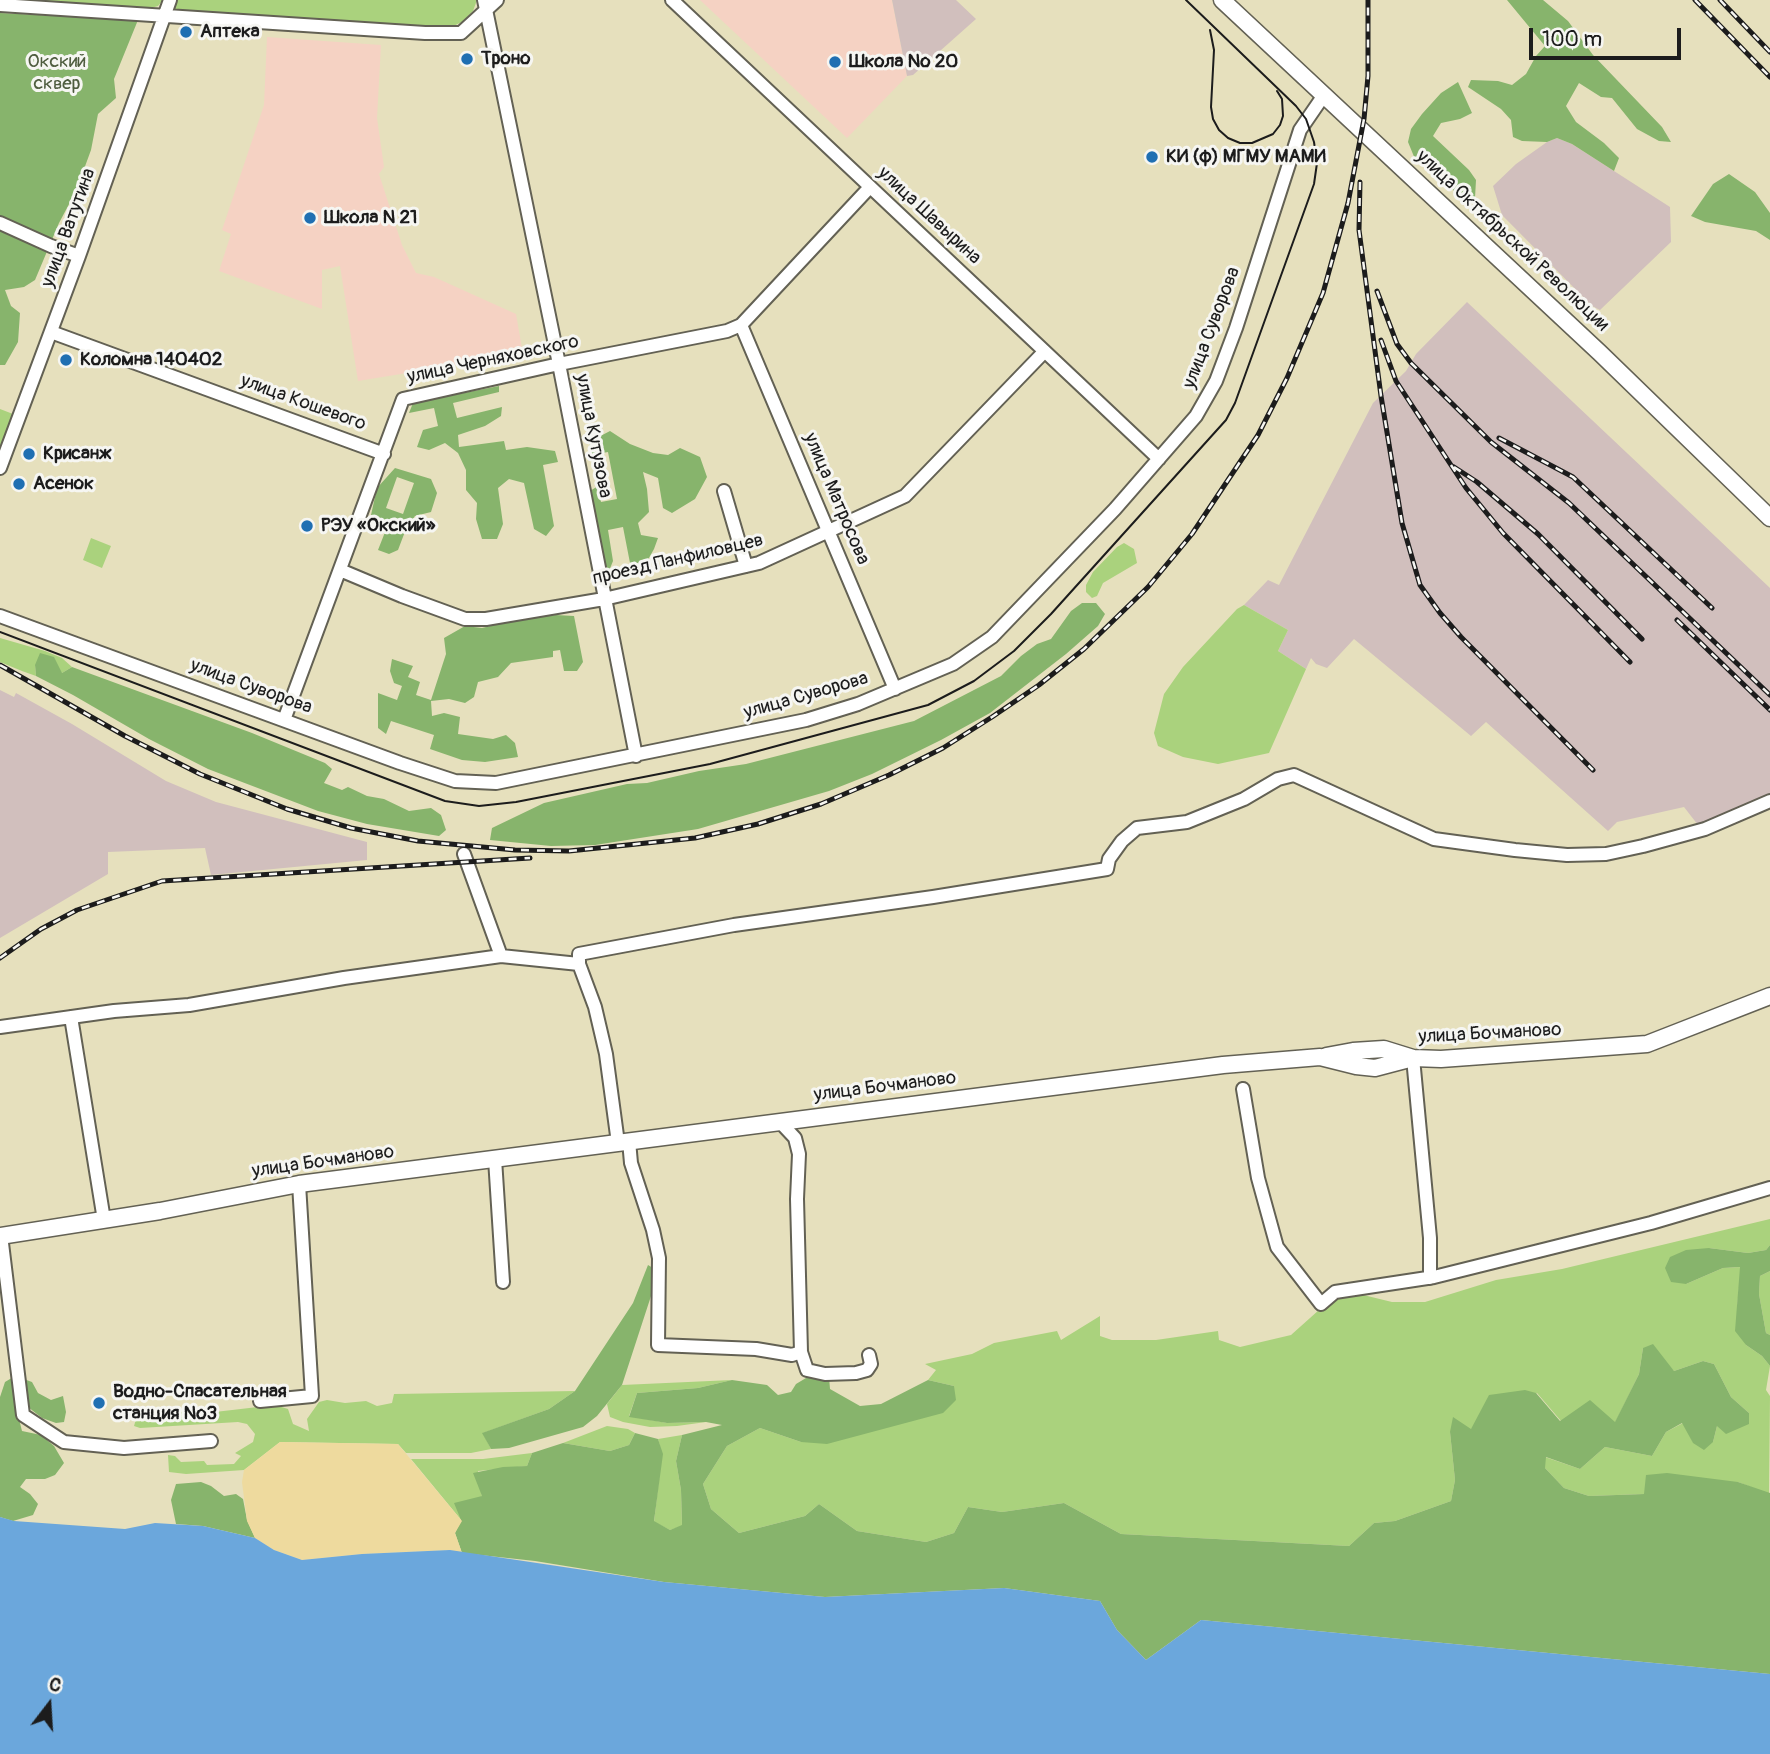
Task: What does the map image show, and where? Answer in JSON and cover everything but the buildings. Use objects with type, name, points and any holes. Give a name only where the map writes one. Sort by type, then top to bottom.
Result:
[{"type":"main road","name":"улица Октябрьской Революции","points":[[1222,0],[1600,353],[1770,518]]},
{"type":"main road","name":"улица Бочманово","points":[[1,1235],[104,1220],[299,1184],[1223,1065],[1384,1049],[1413,1058],[1441,1059],[1647,1044],[1770,996]]},
{"type":"street","name":"улица Ватутина","points":[[0,468],[170,0]]},
{"type":"street","points":[[0,5],[461,33],[485,6],[497,0]]},
{"type":"street","name":"улица Шавырина","points":[[672,0],[1159,459]]},
{"type":"street","name":"улица Кутузова","points":[[485,6],[636,756]]},
{"type":"street","name":"улица Суворова","points":[[0,617],[455,781],[496,783],[806,720],[858,704],[953,664],[992,637],[1052,576],[1196,416],[1216,381],[1247,296],[1300,130],[1324,95]]},
{"type":"street","points":[[741,325],[870,187]]},
{"type":"street","points":[[1,224],[79,256]]},
{"type":"street","name":"улица Черняховского","points":[[284,720],[403,399],[559,364],[727,331],[741,325]]},
{"type":"street","name":"улица Матросова","points":[[741,325],[895,689]]},
{"type":"street","name":"улица Кошевого","points":[[51,332],[384,454]]},
{"type":"street","name":"проезд Панфиловцев","points":[[340,569],[465,619],[486,619],[604,599],[746,566],[774,557],[905,496],[1044,352]]},
{"type":"street","points":[[724,491],[746,566]]},
{"type":"street","points":[[802,1352],[785,1354],[756,1349],[658,1345],[659,1258],[653,1230],[623,1142],[595,1007],[579,964],[579,954],[721,927],[1107,869],[1109,859],[1122,841],[1137,828],[1187,822],[1244,799],[1278,779],[1294,775],[1434,839],[1567,855],[1606,854],[1643,846],[1705,829],[1770,801]]},
{"type":"street","points":[[464,854],[501,956]]},
{"type":"street","points":[[0,1027],[114,1011],[189,1005],[344,978],[501,956],[579,964]]},
{"type":"street","points":[[71,1017],[104,1220]]},
{"type":"street","points":[[1413,1058],[1430,1238],[1430,1278]]},
{"type":"street","points":[[1243,1089],[1258,1178],[1277,1247],[1321,1304],[1335,1292],[1430,1278],[1651,1223],[1770,1188]]},
{"type":"street","points":[[780,1122],[795,1138],[799,1154],[797,1199],[802,1352],[807,1370],[825,1374],[856,1373],[866,1370],[871,1364],[869,1355]]},
{"type":"street","points":[[495,1159],[503,1282]]},
{"type":"street","points":[[260,1401],[312,1396],[299,1184]]},
{"type":"street","points":[[1,1235],[23,1415],[64,1442],[124,1448],[211,1441]]},
{"type":"shaded area","name":"Школа № 20","points":[[700,0],[892,0],[907,76],[847,138]]},
{"type":"shaded area","points":[[892,0],[956,0],[976,19],[913,75],[907,76]]},
{"type":"shaded area","name":"Школа N 21","points":[[267,37],[381,45],[377,118],[384,167],[379,174],[402,245],[416,273],[434,277],[516,314],[523,354],[358,381],[340,266],[322,270],[322,309],[219,271],[231,234],[222,230],[264,105]]},
{"type":"shaded area","points":[[1557,138],[1572,144],[1670,207],[1671,242],[1600,310],[1592,306],[1502,215],[1493,186],[1516,164]]},
{"type":"shaded area","points":[[1467,302],[1770,588],[1770,795],[1698,825],[1684,807],[1617,822],[1608,831],[1486,722],[1471,736],[1354,639],[1327,668],[1316,664],[1311,658],[1306,669],[1278,651],[1288,630],[1244,605],[1268,580],[1279,585],[1373,403],[1406,371],[1416,354]]},
{"type":"shaded area","points":[[0,690],[14,697],[16,693],[166,781],[216,802],[367,842],[367,860],[211,875],[205,848],[108,852],[108,874],[0,938]]},
{"type":"green space","points":[[15,0],[163,0],[158,6],[148,9]]},
{"type":"green space","points":[[177,0],[477,0],[473,11],[462,22],[449,28],[174,12]]},
{"type":"green space","points":[[1507,0],[1543,0],[1568,21],[1593,55],[1662,127],[1671,142],[1659,141],[1637,129],[1612,98],[1601,97],[1579,83],[1566,106],[1576,122],[1619,158],[1614,171],[1572,144],[1557,138],[1547,142],[1522,141],[1513,137],[1511,120],[1501,109],[1468,87],[1471,80],[1498,81],[1512,85],[1526,74],[1545,46]]},
{"type":"green space","name":"Окский сквер","points":[[0,13],[138,20],[114,79],[116,98],[98,114],[91,150],[76,191],[35,280],[24,287],[5,290],[11,306],[20,313],[18,342],[5,365],[0,365]]},
{"type":"green space","points":[[1458,82],[1472,113],[1441,123],[1433,136],[1476,180],[1475,198],[1457,194],[1437,174],[1415,159],[1408,142],[1411,129],[1422,114],[1441,93]]},
{"type":"green space","points":[[1729,174],[1755,192],[1770,213],[1770,240],[1756,231],[1705,222],[1691,216],[1713,184]]},
{"type":"green space","points":[[499,386],[499,392],[453,403],[457,418],[502,407],[501,416],[485,426],[458,435],[459,447],[504,441],[506,450],[527,447],[555,451],[558,462],[543,465],[554,526],[546,536],[534,529],[524,483],[509,479],[498,488],[503,524],[497,539],[482,539],[476,519],[477,503],[466,490],[466,470],[458,453],[445,443],[429,450],[417,447],[423,430],[438,426],[434,408],[409,413],[413,403]]},
{"type":"green space","points":[[0,409],[13,414],[0,450]]},
{"type":"green space","points":[[610,431],[630,444],[653,453],[668,455],[680,448],[700,457],[707,477],[695,499],[672,513],[663,508],[658,478],[643,472],[649,512],[638,523],[641,535],[658,538],[654,549],[645,565],[630,563],[623,527],[608,530],[613,561],[606,573],[590,491],[598,486],[601,502],[617,499],[608,452],[592,455],[589,442]]},
{"type":"green space","points":[[395,468],[431,479],[437,493],[431,512],[415,516],[406,529],[398,550],[389,554],[378,550],[389,522],[371,515],[377,488]],"holes":[[[397,477],[414,483],[403,514],[386,508]]]},
{"type":"green space","points":[[91,538],[111,546],[102,568],[83,560]]},
{"type":"green space","points":[[1124,543],[1134,549],[1137,563],[1103,583],[1097,596],[1092,598],[1086,592],[1086,585],[1093,572]]},
{"type":"green space","points":[[1082,603],[1096,603],[1105,614],[1098,626],[1066,654],[990,713],[872,774],[829,791],[698,829],[595,845],[551,846],[490,840],[492,828],[544,803],[627,784],[647,783],[746,764],[914,721],[1001,676],[1037,644],[1051,639],[1071,611]]},
{"type":"green space","points":[[1244,605],[1288,630],[1278,651],[1306,669],[1269,753],[1218,764],[1183,757],[1158,746],[1154,733],[1164,694],[1183,667],[1237,609]]},
{"type":"green space","points":[[574,616],[583,662],[577,671],[564,671],[560,650],[553,651],[553,657],[511,663],[498,677],[478,682],[474,697],[465,703],[449,699],[431,701],[432,716],[444,713],[460,717],[458,734],[493,739],[506,735],[515,743],[518,757],[485,762],[462,760],[430,749],[434,735],[391,721],[386,734],[378,728],[378,693],[397,700],[402,686],[394,683],[390,671],[392,659],[413,666],[408,677],[420,682],[416,695],[431,700],[446,654],[444,638],[465,626],[482,628],[522,618]]},
{"type":"green space","points":[[0,638],[45,651],[62,658],[72,667],[62,673],[35,665],[36,676],[22,671],[0,662]]},
{"type":"green space","points":[[40,653],[54,657],[62,673],[72,667],[252,733],[325,763],[332,769],[324,783],[342,790],[348,787],[409,811],[431,808],[441,815],[446,830],[439,836],[367,824],[318,811],[208,769],[36,676],[35,665]]},
{"type":"green space","points":[[1770,1219],[1770,1245],[1766,1250],[1748,1253],[1709,1248],[1686,1284],[1723,1268],[1741,1267],[1737,1308],[1746,1345],[1762,1356],[1770,1366],[1766,1390],[1770,1396],[1769,1494],[1738,1482],[1644,1494],[1589,1496],[1564,1488],[1545,1468],[1545,1457],[1580,1469],[1605,1447],[1652,1456],[1666,1432],[1683,1423],[1693,1442],[1713,1442],[1717,1426],[1749,1413],[1731,1397],[1714,1364],[1703,1361],[1674,1371],[1643,1348],[1639,1374],[1615,1423],[1561,1421],[1537,1393],[1471,1429],[1450,1432],[1455,1480],[1451,1501],[1395,1521],[1374,1523],[1349,1546],[1121,1534],[1064,1503],[1002,1512],[968,1507],[954,1533],[926,1542],[857,1531],[819,1504],[805,1516],[739,1533],[711,1509],[703,1484],[727,1446],[760,1428],[801,1442],[954,1386],[928,1380],[936,1370],[925,1364],[972,1354],[994,1343],[1057,1331],[1061,1340],[1100,1316],[1100,1336],[1112,1340],[1156,1340],[1218,1331],[1219,1340],[1240,1347],[1291,1335],[1329,1301],[1351,1292],[1392,1302],[1425,1302],[1496,1280],[1562,1269]]},
{"type":"green space","points":[[1770,1245],[1770,1271],[1760,1276],[1759,1294],[1766,1333],[1770,1335],[1770,1366],[1762,1356],[1746,1345],[1735,1331],[1740,1267],[1723,1268],[1686,1284],[1671,1282],[1665,1268],[1670,1257],[1686,1250],[1709,1248],[1748,1253],[1766,1250]]},
{"type":"green space","points":[[648,1265],[653,1268],[652,1293],[622,1385],[597,1416],[583,1427],[509,1448],[491,1449],[482,1433],[549,1409],[575,1391],[633,1303]]},
{"type":"green space","points":[[1770,1271],[1770,1335],[1766,1333],[1759,1294],[1760,1276]]},
{"type":"green space","points":[[1653,1344],[1674,1371],[1703,1361],[1714,1364],[1731,1397],[1749,1413],[1749,1424],[1726,1434],[1717,1426],[1713,1442],[1704,1450],[1693,1443],[1682,1423],[1666,1432],[1652,1456],[1605,1447],[1580,1469],[1546,1457],[1545,1468],[1564,1488],[1589,1496],[1644,1494],[1646,1475],[1667,1473],[1738,1482],[1770,1493],[1770,1674],[1201,1620],[1146,1660],[1117,1630],[1100,1601],[1004,1588],[825,1597],[664,1582],[535,1561],[462,1553],[455,1533],[461,1520],[454,1503],[482,1496],[473,1473],[527,1466],[532,1453],[563,1443],[610,1451],[629,1445],[635,1433],[658,1439],[663,1454],[654,1521],[670,1530],[682,1525],[681,1490],[676,1461],[682,1435],[722,1425],[706,1422],[667,1423],[629,1417],[637,1393],[698,1388],[732,1380],[767,1385],[778,1395],[791,1392],[796,1384],[806,1378],[829,1377],[830,1389],[860,1406],[881,1404],[928,1380],[954,1386],[956,1400],[943,1413],[827,1444],[801,1442],[760,1428],[727,1446],[703,1484],[711,1509],[739,1533],[805,1516],[819,1504],[857,1531],[926,1542],[954,1533],[968,1507],[1002,1512],[1064,1503],[1121,1534],[1349,1546],[1374,1523],[1395,1521],[1451,1501],[1455,1480],[1450,1432],[1453,1417],[1471,1429],[1489,1395],[1525,1390],[1536,1393],[1560,1421],[1590,1400],[1615,1422],[1639,1374],[1643,1348]]},
{"type":"green space","points":[[15,1376],[32,1382],[38,1393],[51,1400],[63,1396],[66,1412],[64,1422],[56,1423],[42,1418],[28,1407],[18,1415],[22,1431],[41,1435],[54,1446],[64,1463],[55,1475],[45,1479],[26,1479],[20,1487],[38,1504],[33,1515],[13,1521],[0,1517],[0,1397],[5,1382]]},
{"type":"green space","points":[[732,1380],[698,1388],[637,1393],[629,1416],[667,1423],[706,1422],[650,1427],[610,1417],[607,1404],[622,1385]]},
{"type":"green space","points":[[575,1391],[549,1409],[483,1433],[491,1449],[471,1453],[406,1453],[398,1444],[280,1442],[244,1470],[186,1474],[169,1472],[168,1455],[175,1456],[181,1462],[234,1464],[241,1456],[235,1453],[253,1442],[255,1434],[247,1424],[238,1422],[140,1428],[134,1426],[136,1419],[143,1412],[215,1412],[275,1405],[288,1409],[293,1424],[309,1431],[307,1419],[319,1402],[327,1400],[345,1403],[366,1401],[377,1406],[392,1403],[394,1394]]},
{"type":"green space","points":[[607,1426],[628,1429],[635,1433],[629,1445],[610,1451],[563,1443]]},
{"type":"green space","points":[[682,1435],[676,1461],[681,1490],[682,1526],[670,1530],[654,1522],[662,1454],[658,1439]]},
{"type":"green space","points":[[532,1453],[527,1466],[478,1471],[482,1496],[462,1521],[411,1459],[483,1459]]},
{"type":"green space","points":[[201,1482],[224,1496],[236,1494],[243,1499],[247,1520],[255,1538],[203,1526],[176,1524],[171,1500],[176,1484]]},
{"type":"sand","points":[[280,1442],[398,1444],[462,1521],[455,1533],[462,1553],[450,1550],[426,1551],[302,1560],[274,1550],[255,1538],[247,1521],[242,1482],[244,1470]]},
{"type":"water","points":[[0,1517],[14,1521],[125,1529],[155,1523],[203,1526],[255,1538],[274,1550],[302,1560],[450,1550],[664,1582],[825,1597],[1004,1588],[1100,1601],[1117,1630],[1146,1660],[1201,1620],[1770,1674],[1770,1754],[0,1754]]},
{"type":"tram line","points":[[0,632],[445,801],[479,806],[516,802],[710,764],[928,705],[974,681],[1014,651],[1051,614],[1226,420],[1235,403],[1314,184],[1317,163],[1314,142],[1306,119],[1296,106],[1186,0]]},
{"type":"tram line","points":[[1210,30],[1214,50],[1211,107],[1219,130],[1240,143],[1252,143],[1273,134],[1283,116],[1282,99],[1277,91]]},
{"type":"railway","points":[[0,665],[125,736],[200,774],[287,809],[351,828],[418,841],[515,850],[569,851],[695,838],[758,824],[821,804],[889,775],[943,748],[992,717],[1039,685],[1084,649],[1148,587],[1192,534],[1258,435],[1287,378],[1323,293],[1348,203],[1364,119],[1368,76],[1368,0]]},
{"type":"railway","points":[[1695,0],[1770,77]]},
{"type":"railway","points":[[1720,0],[1770,52]]},
{"type":"railway","points":[[1360,182],[1359,230],[1381,396],[1402,523],[1420,585],[1461,637],[1593,770]]},
{"type":"railway","points":[[1377,291],[1397,344],[1411,363],[1491,442],[1569,503],[1770,695]]},
{"type":"railway","points":[[1381,340],[1396,381],[1466,488],[1503,533],[1630,662]]},
{"type":"railway","points":[[1499,438],[1573,477],[1712,608]]},
{"type":"railway","points":[[1454,467],[1477,482],[1538,534],[1642,639]]},
{"type":"railway","points":[[1677,620],[1770,710]]},
{"type":"railway","points":[[0,958],[41,929],[77,910],[162,881],[530,858]]},
{"type":"place","name":"Аптека","points":[[186,32]]},
{"type":"place","name":"Троно","points":[[467,59]]},
{"type":"place","name":"Школа № 20","points":[[835,62]]},
{"type":"place","name":"КИ (ф) МГМУ МАМИ","points":[[1152,157]]},
{"type":"place","name":"Школа N 21","points":[[310,218]]},
{"type":"place","name":"Коломна 140402","points":[[66,360]]},
{"type":"place","name":"Крисанж","points":[[29,454]]},
{"type":"place","name":"Асенок","points":[[19,484]]},
{"type":"place","name":"РЭУ «Окский»","points":[[307,526]]},
{"type":"place","name":"Водно-Спасательная станция №3","points":[[99,1403]]}]
